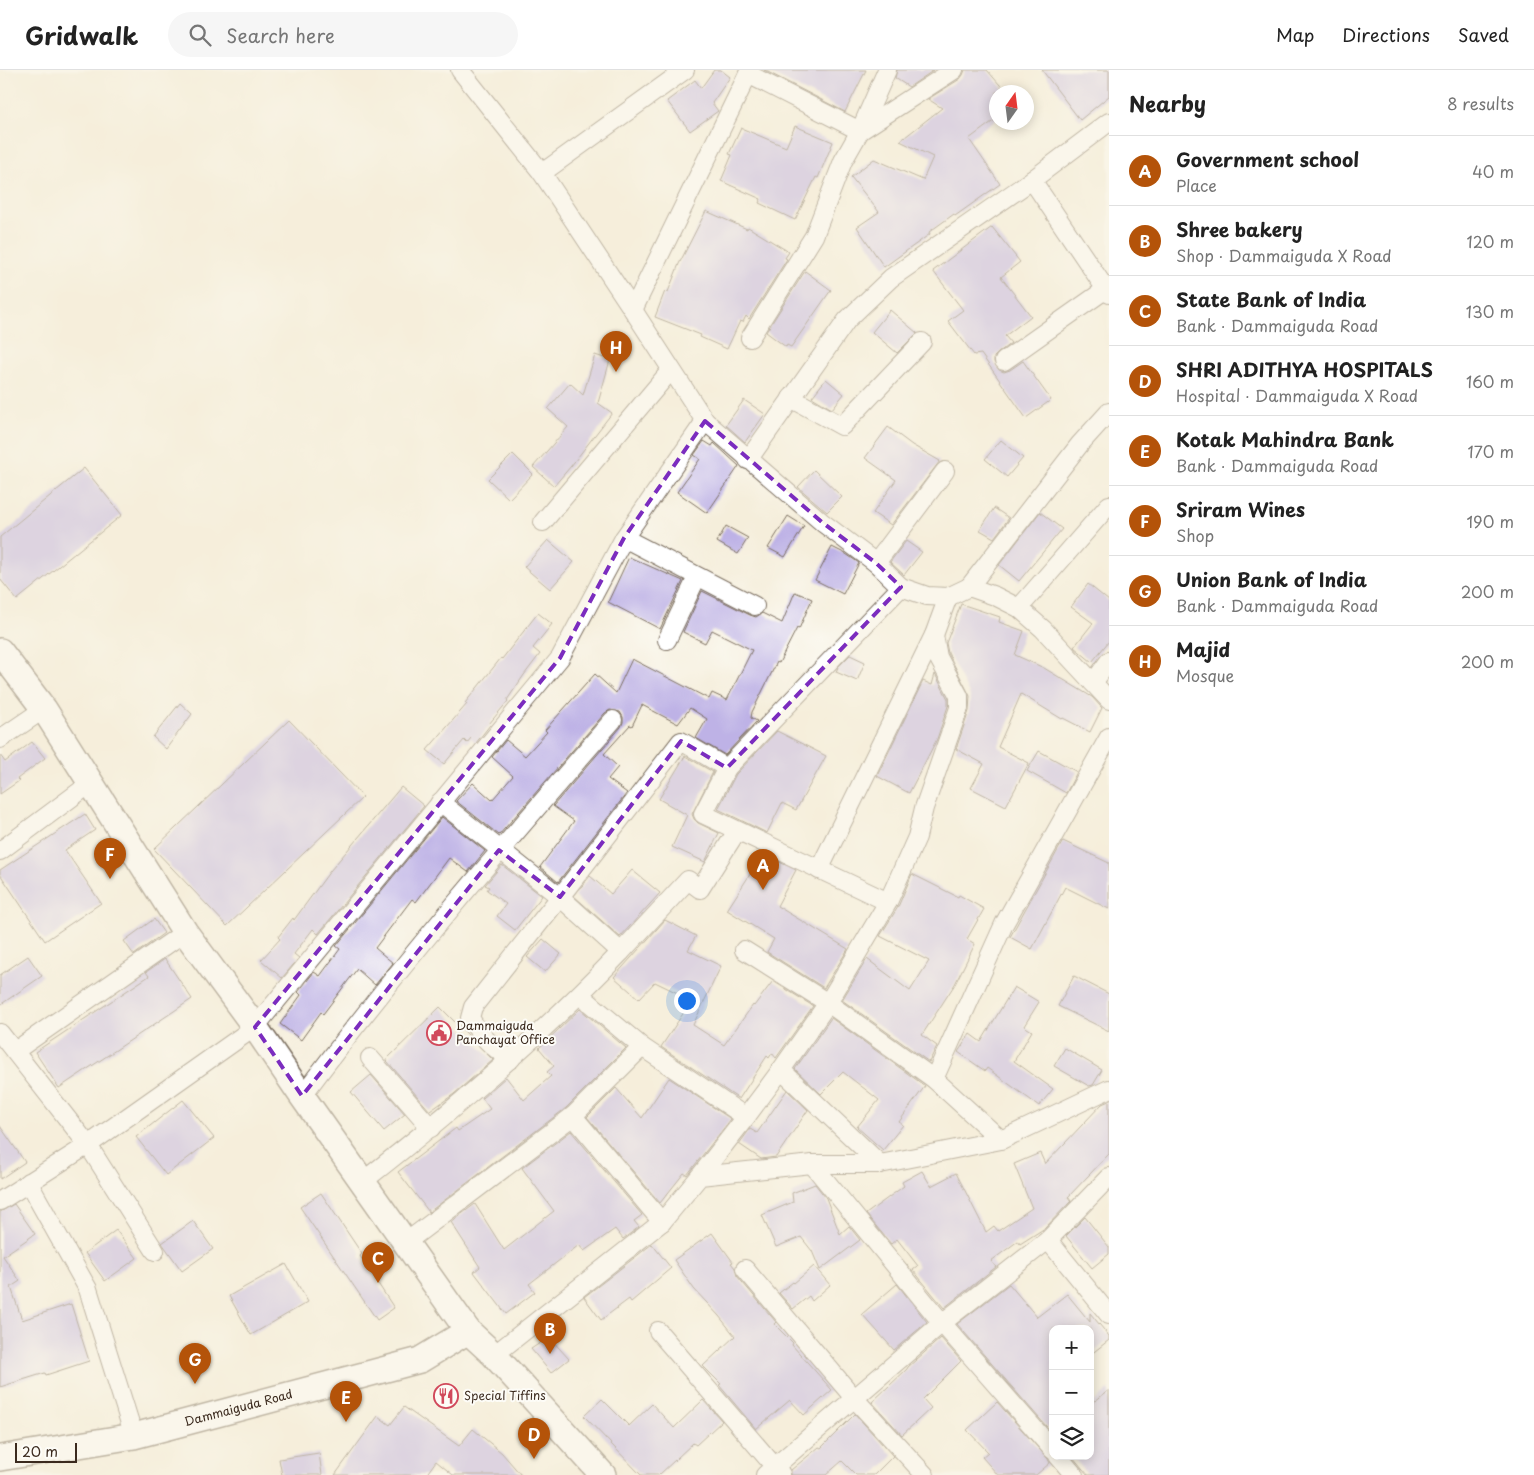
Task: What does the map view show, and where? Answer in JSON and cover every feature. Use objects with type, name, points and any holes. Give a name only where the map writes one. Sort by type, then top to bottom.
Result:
[{"type":"street","points":[[460,70],[542,173],[705,421],[823,523],[876,563],[901,587],[927,596],[948,597],[970,587],[1080,444],[1109,412]]},
{"type":"street","points":[[542,173],[685,70]]},
{"type":"street","points":[[750,338],[814,236],[843,161],[860,131],[887,70]]},
{"type":"street","points":[[860,131],[954,70]]},
{"type":"street","points":[[633,310],[749,72],[860,131]]},
{"type":"street","points":[[748,460],[847,320],[891,278],[1032,180],[1109,122]]},
{"type":"street","points":[[1004,362],[1108,291],[1032,180]]},
{"type":"street","points":[[791,398],[842,426],[922,342]]},
{"type":"street","points":[[543,522],[671,370]]},
{"type":"street","points":[[0,1201],[88,1145],[255,1027],[560,658],[624,538],[705,421]]},
{"type":"street","points":[[876,563],[945,470]]},
{"type":"street","points":[[1019,608],[1109,505]]},
{"type":"street","points":[[624,538],[755,606]]},
{"type":"street","points":[[667,640],[697,577]]},
{"type":"street","points":[[888,902],[702,814],[727,768],[901,587]]},
{"type":"street","points":[[970,587],[995,596],[1019,608],[1043,629],[1109,700]]},
{"type":"street","points":[[819,870],[934,635],[948,597]]},
{"type":"street","points":[[494,1354],[662,1222],[746,1117],[828,1003],[888,902],[917,837],[924,808],[959,708],[959,696],[938,657],[934,635]]},
{"type":"street","points":[[0,650],[44,709],[185,932],[255,1027],[468,1331],[494,1354],[602,1475]]},
{"type":"street","points":[[1093,683],[1109,661]]},
{"type":"street","points":[[0,739],[44,709]]},
{"type":"street","points":[[302,1096],[348,1034],[499,850],[612,720]]},
{"type":"street","points":[[934,1079],[1004,924],[1109,737]]},
{"type":"street","points":[[510,1059],[495,1049],[480,1034],[470,1018],[473,1007],[681,741],[727,768]]},
{"type":"street","points":[[0,851],[91,783]]},
{"type":"street","points":[[440,802],[560,897],[621,952]]},
{"type":"street","points":[[362,1182],[431,1128],[580,995],[688,880],[700,890],[737,831]]},
{"type":"street","points":[[15,1051],[185,932]]},
{"type":"street","points":[[744,950],[828,1003],[934,1079],[1001,1140]]},
{"type":"street","points":[[580,995],[642,1047],[746,1117]]},
{"type":"street","points":[[0,1033],[88,1145],[155,1251]]},
{"type":"street","points":[[405,1243],[573,1116],[642,1047]]},
{"type":"street","points":[[370,1058],[431,1128]]},
{"type":"street","points":[[781,1070],[880,1164]]},
{"type":"street","points":[[700,1176],[812,1164],[880,1164],[1001,1140],[1109,1089]]},
{"type":"street","points":[[573,1116],[662,1222]]},
{"type":"street","points":[[812,1164],[942,1323],[1049,1445]]},
{"type":"street","points":[[28,1182],[88,1289],[134,1436]]},
{"type":"street","points":[[658,1331],[774,1472],[854,1398],[942,1323],[1048,1240],[1105,1187]]},
{"type":"street","points":[[1048,1240],[1109,1315]]},
{"type":"street","points":[[746,1269],[854,1398],[925,1475]]},
{"type":"street","name":"Dammaiguda Road","points":[[0,1458],[134,1436],[420,1360],[468,1331]]},
{"type":"street","points":[[1061,1460],[1074,1475]]},
{"type":"highlighted area","points":[[705,421],[823,523],[876,563],[901,587],[727,768],[681,741],[560,897],[499,850],[302,1096],[255,1027],[560,658],[624,538]]},
{"type":"building","points":[[714,70],[721,70],[730,77],[712,103],[718,111],[690,131],[667,101],[695,80],[701,88]]},
{"type":"building","points":[[764,70],[866,70],[845,112]]},
{"type":"building","points":[[897,70],[934,70],[909,87],[895,78]]},
{"type":"building","points":[[965,70],[987,70],[1000,85],[989,85],[989,124],[969,139],[1000,184],[955,216],[954,214],[884,267],[857,227],[879,212],[851,177],[874,159],[923,180],[933,157],[900,141],[942,108],[928,99],[960,79]]},
{"type":"building","points":[[1042,70],[1109,70],[1109,96],[1080,120]]},
{"type":"building","points":[[795,126],[833,142],[818,178],[816,177],[795,220],[759,203],[761,199],[721,181],[732,155],[729,154],[741,128],[786,147]]},
{"type":"building","points":[[706,211],[747,229],[748,227],[789,252],[785,258],[787,259],[749,319],[746,316],[743,322],[740,321],[727,349],[700,337],[701,335],[655,317],[665,291],[668,292],[679,264]]},
{"type":"building","points":[[992,227],[1020,262],[1001,277],[1031,316],[1005,336],[1011,343],[994,357],[994,362],[999,370],[1004,372],[1023,361],[1051,400],[1026,418],[981,354],[974,355],[948,321],[963,310],[933,271]]},
{"type":"building","points":[[805,271],[831,290],[791,347],[787,345],[786,347],[766,332]]},
{"type":"building","points":[[890,310],[917,333],[897,353],[872,332]]},
{"type":"building","points":[[595,355],[610,360],[598,403],[612,413],[554,486],[533,467],[568,427],[548,409],[570,383],[583,395]]},
{"type":"building","points":[[826,379],[844,394],[832,409],[812,397]]},
{"type":"building","points":[[744,400],[765,414],[745,442],[726,425]]},
{"type":"building","points":[[888,427],[912,445],[940,461],[891,525],[873,513],[896,480],[865,458]]},
{"type":"building","points":[[1001,440],[1023,458],[1007,477],[985,459]]},
{"type":"building","points":[[704,441],[712,446],[714,443],[739,466],[707,513],[677,492],[700,459],[694,455]]},
{"type":"building","points":[[513,454],[533,474],[509,499],[488,479]]},
{"type":"building","points":[[84,468],[122,515],[17,600],[0,579],[0,537]]},
{"type":"building","points":[[814,470],[842,497],[827,512],[798,487]]},
{"type":"building","points":[[994,508],[1009,518],[994,538],[980,530]]},
{"type":"building","points":[[1040,512],[1062,529],[1019,581],[999,565]]},
{"type":"building","points":[[788,516],[804,526],[785,557],[768,548]]},
{"type":"building","points":[[726,526],[748,538],[738,554],[717,542]]},
{"type":"building","points":[[548,540],[574,562],[550,589],[524,567]]},
{"type":"building","points":[[906,541],[922,552],[904,575],[890,562]]},
{"type":"building","points":[[832,547],[859,563],[843,594],[815,580]]},
{"type":"building","points":[[629,557],[683,581],[660,629],[608,602]]},
{"type":"building","points":[[1088,584],[1109,601],[1109,641],[1092,662],[1074,647],[1093,623],[1071,607]]},
{"type":"building","points":[[702,591],[750,615],[756,617],[762,613],[782,623],[795,592],[812,599],[799,629],[797,628],[779,663],[777,662],[752,712],[751,718],[757,721],[725,755],[696,738],[707,719],[690,708],[678,724],[642,705],[632,726],[630,725],[604,754],[618,767],[608,779],[627,793],[558,882],[540,867],[574,821],[553,806],[621,727],[623,717],[620,712],[610,710],[605,713],[499,835],[456,801],[473,783],[492,800],[513,776],[492,757],[506,740],[525,756],[547,732],[545,730],[595,674],[616,693],[632,659],[709,699],[712,693],[727,700],[752,650],[712,630],[705,643],[683,632]]},
{"type":"building","points":[[961,604],[1000,617],[999,622],[1024,631],[1015,655],[1044,668],[1092,697],[1102,708],[1090,732],[1062,719],[1021,694],[998,747],[1029,763],[1006,806],[971,788],[984,764],[956,749],[969,711],[970,696],[948,653],[946,643]]},
{"type":"building","points":[[538,613],[552,624],[533,648],[540,654],[476,743],[471,738],[467,743],[464,740],[444,764],[427,750],[467,704],[465,703]]},
{"type":"building","points":[[850,655],[865,662],[857,681],[836,672],[838,667]]},
{"type":"building","points":[[935,674],[948,699],[948,706],[937,739],[909,793],[877,776],[923,681],[932,685]]},
{"type":"building","points":[[180,703],[192,714],[166,749],[153,737]]},
{"type":"building","points":[[289,720],[363,797],[227,926],[154,849]]},
{"type":"building","points":[[777,731],[826,756],[796,810],[782,803],[767,833],[718,809],[736,774]]},
{"type":"building","points":[[32,742],[45,758],[17,779],[19,781],[0,794],[0,755],[5,762]]},
{"type":"building","points":[[1039,751],[1077,772],[1066,793],[1027,771]]},
{"type":"building","points":[[685,756],[713,772],[692,814],[698,823],[719,833],[705,862],[672,847],[687,815],[659,799]]},
{"type":"building","points":[[401,787],[424,806],[318,934],[313,929],[294,954],[299,958],[282,978],[261,960],[280,939],[278,937],[293,918],[294,920],[330,871]]},
{"type":"building","points":[[85,814],[95,830],[65,850],[101,903],[45,941],[0,874],[0,870]]},
{"type":"building","points":[[442,817],[485,851],[468,872],[449,858],[416,902],[412,899],[375,948],[393,963],[375,985],[357,969],[323,1014],[321,1012],[301,1040],[280,1024],[301,995],[298,992],[314,972],[320,976],[340,949],[336,946]]},
{"type":"building","points":[[1063,841],[1109,863],[1109,909],[1065,887],[1032,949],[1010,937]]},
{"type":"building","points":[[763,854],[796,870],[777,906],[848,949],[824,988],[767,952],[774,939],[727,910]]},
{"type":"building","points":[[502,865],[542,896],[515,930],[497,916],[506,904],[487,890],[489,887],[485,885]]},
{"type":"building","points":[[632,870],[660,893],[620,937],[574,896],[590,876],[611,894]]},
{"type":"building","points":[[912,874],[958,897],[959,895],[984,909],[967,939],[975,944],[955,984],[922,1035],[937,1046],[929,1062],[842,1000],[867,959],[910,991],[929,961],[880,936],[898,907]]},
{"type":"building","points":[[154,919],[164,933],[134,955],[124,941]]},
{"type":"building","points":[[665,920],[696,936],[688,950],[721,966],[693,1025],[724,1045],[773,981],[813,1006],[776,1058],[772,1053],[769,1058],[767,1056],[739,1099],[661,1047],[692,1000],[655,982],[639,999],[614,977]]},
{"type":"building","points":[[543,939],[561,954],[545,972],[527,957]]},
{"type":"building","points":[[28,956],[42,976],[0,1005],[0,975]]},
{"type":"building","points":[[165,959],[192,999],[59,1088],[35,1052],[149,976],[146,972]]},
{"type":"building","points":[[1074,976],[1109,994],[1109,1031],[1058,1006]]},
{"type":"building","points":[[1014,987],[1039,1002],[1024,1026],[1032,1031],[1014,1061],[1053,1089],[1039,1106],[987,1068],[985,1071],[958,1052],[970,1034],[981,1042]]},
{"type":"building","name":"Dammaiguda Panchayat Office","points":[[440,1007],[493,1060],[454,1094],[430,1111],[387,1059]]},
{"type":"building","points":[[580,1009],[626,1048],[566,1108],[429,1212],[398,1172],[456,1128],[458,1131],[490,1109],[482,1098],[506,1077],[524,1100],[551,1076],[547,1072],[554,1066],[539,1048]]},
{"type":"building","points":[[831,1018],[925,1086],[899,1122],[903,1125],[883,1150],[857,1127],[879,1100],[843,1072],[821,1094],[795,1069]]},
{"type":"building","points":[[1065,1048],[1102,1070],[1093,1085],[1089,1086],[1054,1066]]},
{"type":"building","points":[[371,1075],[405,1114],[384,1131],[351,1092]]},
{"type":"building","points":[[669,1078],[731,1119],[687,1175],[684,1173],[660,1203],[587,1117],[616,1088],[642,1118]]},
{"type":"building","points":[[787,1090],[808,1110],[776,1157],[761,1159],[739,1144],[750,1129],[757,1133]]},
{"type":"building","points":[[183,1100],[214,1138],[166,1175],[136,1137]]},
{"type":"building","points":[[1109,1101],[1109,1154],[1068,1197],[1071,1201],[1045,1228],[1020,1244],[1018,1241],[991,1261],[996,1267],[944,1308],[913,1270],[918,1266],[897,1239],[891,1244],[866,1214],[904,1186],[902,1182],[922,1171],[931,1186],[956,1173],[986,1232],[994,1226],[998,1231],[1032,1208],[1014,1164],[1040,1153],[1045,1164],[1102,1104]]},
{"type":"building","points":[[0,1126],[25,1162],[0,1179]]},
{"type":"building","points":[[571,1131],[642,1215],[634,1221],[639,1227],[623,1239],[615,1229],[584,1251],[579,1245],[529,1284],[535,1292],[506,1314],[474,1272],[480,1267],[451,1222],[475,1204],[504,1250],[554,1211],[522,1168]]},
{"type":"building","points":[[815,1184],[826,1198],[840,1234],[849,1226],[860,1240],[820,1270],[812,1251],[801,1237],[776,1247],[762,1215],[793,1202],[792,1193]]},
{"type":"building","points":[[321,1193],[362,1254],[360,1256],[394,1308],[377,1320],[300,1207]]},
{"type":"building","points":[[14,1204],[35,1234],[3,1256],[20,1281],[11,1287],[22,1320],[71,1304],[89,1361],[0,1387],[0,1212]]},
{"type":"building","points":[[1085,1217],[1109,1247],[1109,1254],[1092,1268],[1066,1236]]},
{"type":"building","points":[[193,1221],[213,1249],[182,1271],[162,1243]]},
{"type":"building","points":[[116,1230],[137,1258],[105,1281],[85,1253]]},
{"type":"building","points":[[712,1233],[733,1262],[731,1263],[735,1268],[737,1276],[776,1322],[774,1324],[793,1343],[792,1345],[832,1390],[804,1415],[790,1400],[756,1429],[719,1385],[721,1384],[703,1366],[735,1336],[694,1289],[674,1260]]},
{"type":"building","points":[[652,1244],[671,1268],[631,1302],[629,1299],[601,1320],[584,1297]]},
{"type":"building","points":[[286,1264],[308,1302],[251,1335],[229,1296]]},
{"type":"building","points":[[814,1266],[830,1285],[812,1301],[809,1296],[793,1309],[779,1293]]},
{"type":"building","points":[[897,1284],[927,1322],[894,1350],[862,1314]]},
{"type":"building","points":[[1009,1284],[1037,1317],[1067,1294],[1090,1322],[1090,1313],[1109,1336],[1109,1340],[1094,1352],[1094,1325],[1049,1325],[1049,1429],[957,1324]]},
{"type":"building","points":[[549,1337],[569,1359],[551,1373],[531,1349]]},
{"type":"building","points":[[941,1338],[961,1361],[923,1399],[931,1408],[902,1435],[872,1402]]},
{"type":"building","points":[[1109,1390],[1109,1475],[1088,1475],[1075,1460],[1094,1460],[1094,1402]]},
{"type":"building","points":[[602,1399],[629,1426],[652,1404],[674,1428],[703,1400],[722,1421],[696,1445],[693,1443],[659,1475],[641,1475],[584,1416]]},
{"type":"building","points":[[997,1402],[1048,1459],[1050,1463],[1036,1475],[998,1475],[982,1457],[988,1452],[967,1430]]},
{"type":"building","points":[[404,1407],[459,1446],[473,1429],[502,1453],[521,1475],[453,1475],[436,1461],[426,1475],[335,1475],[378,1416],[390,1425]]},
{"type":"building","points":[[855,1414],[893,1456],[874,1475],[856,1475],[842,1461],[826,1475],[791,1475],[791,1470],[819,1447],[821,1448]]},
{"type":"building","points":[[319,1453],[322,1475],[282,1475],[279,1459]]},
{"type":"place","name":"Majid","points":[[616,372]]},
{"type":"place","name":"Sriram Wines","points":[[110,879]]},
{"type":"place","name":"Government school","points":[[763,890]]},
{"type":"place","name":"Dammaiguda Panchayat Office","points":[[439,1033]]},
{"type":"place","name":"State Bank of India","points":[[378,1283]]},
{"type":"place","name":"Shree bakery","points":[[550,1354]]},
{"type":"place","name":"Union Bank of India","points":[[195,1384]]},
{"type":"place","name":"Special Tiffins","points":[[446,1396]]},
{"type":"place","name":"Kotak Mahindra Bank","points":[[346,1422]]},
{"type":"place","name":"SHRI ADITHYA HOSPITALS","points":[[534,1459]]}]
